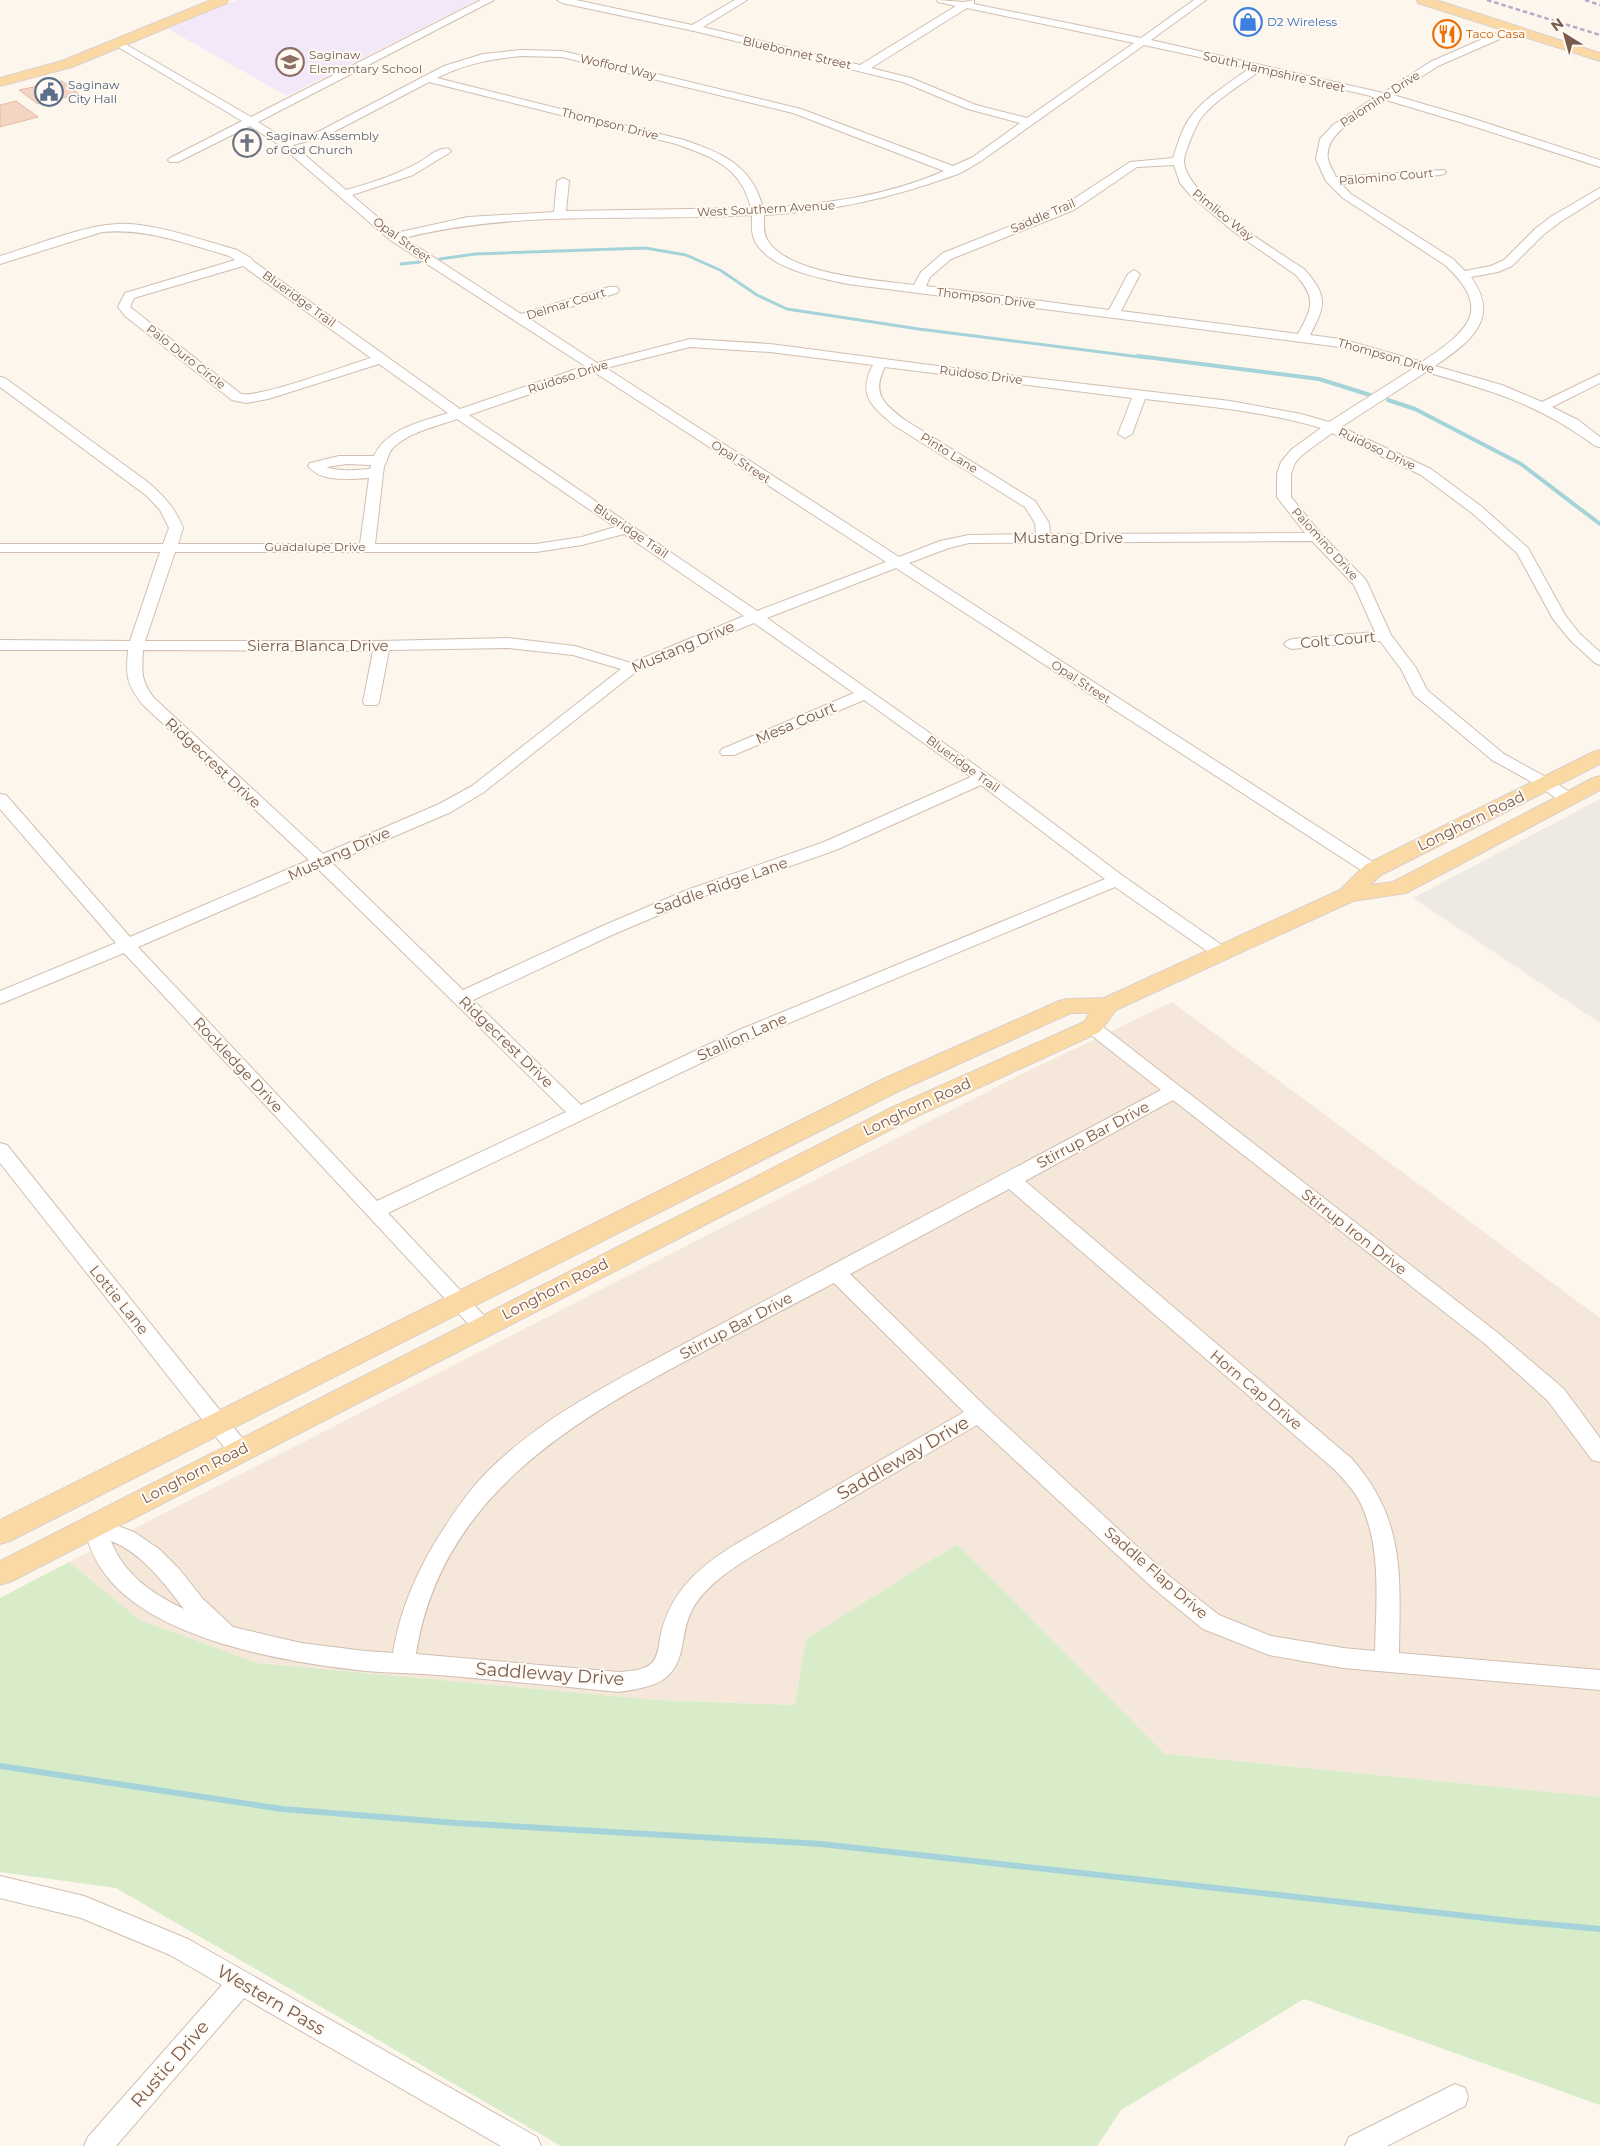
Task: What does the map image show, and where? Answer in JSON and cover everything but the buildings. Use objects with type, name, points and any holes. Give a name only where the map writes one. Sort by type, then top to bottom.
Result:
[{"type":"main road","points":[[0,82],[48,71],[222,0]]},
{"type":"main road","points":[[1423,0],[1600,57]]},
{"type":"main road","name":"Longhorn Road","points":[[1348,896],[1373,870],[1600,756]]},
{"type":"main road","name":"Longhorn Road","points":[[0,1533],[891,1084],[1067,1006],[1108,1005],[1348,896],[1398,888],[1600,782]]},
{"type":"main road","name":"Longhorn Road","points":[[0,1574],[902,1112],[1092,1027],[1108,1005]]},
{"type":"street","points":[[174,160],[489,0]]},
{"type":"street","name":"Bluebonnet Street","points":[[562,0],[694,28],[863,68],[914,82],[972,107],[1027,122]]},
{"type":"street","points":[[694,28],[742,0]]},
{"type":"street","name":"South Hampshire Street","points":[[942,0],[969,2],[1384,97],[1457,117],[1600,164]]},
{"type":"street","name":"West Southern Avenue","points":[[394,237],[467,222],[560,216],[758,212],[823,207],[871,199],[922,185],[956,171],[977,159],[1201,0]]},
{"type":"street","points":[[863,68],[969,2]]},
{"type":"street","name":"Palomino Drive","points":[[1514,29],[1434,64],[1337,127],[1326,140],[1322,160],[1332,182],[1347,196],[1448,262],[1463,275],[1477,301],[1476,320],[1467,337],[1425,367],[1331,427],[1297,452],[1288,462],[1284,474],[1284,497],[1316,537],[1361,583],[1384,636],[1408,668],[1420,692],[1498,758],[1547,784],[1568,799]]},
{"type":"street","name":"Opal Street","points":[[118,44],[250,121],[285,144],[394,237],[1373,870]]},
{"type":"street","name":"Wofford Way","points":[[285,144],[322,134],[448,68],[483,57],[531,52],[562,54],[796,111],[956,171]]},
{"type":"street","points":[[1178,161],[1188,132],[1196,117],[1212,101],[1258,67]]},
{"type":"street","name":"Thompson Drive","points":[[428,79],[698,148],[724,160],[744,176],[753,190],[758,212],[759,236],[762,243],[790,263],[834,278],[1341,343],[1497,388],[1542,407],[1573,423],[1600,443]]},
{"type":"street","points":[[344,194],[406,175],[431,161],[445,150]]},
{"type":"street","name":"Saddle Trail","points":[[918,289],[925,275],[947,256],[1070,207],[1134,164],[1178,161]]},
{"type":"street","name":"Pimlico Way","points":[[1178,161],[1186,183],[1194,194],[1238,229],[1300,272],[1316,292],[1317,310],[1303,337]]},
{"type":"street","name":"Palomino Court","points":[[1332,182],[1440,172]]},
{"type":"street","points":[[560,216],[563,181]]},
{"type":"street","points":[[1463,275],[1494,269],[1508,263],[1539,232],[1556,219],[1600,192]]},
{"type":"street","name":"Blueridge Trail","points":[[0,260],[101,229],[119,227],[140,228],[233,253],[247,261],[458,414],[627,528],[865,694],[982,778],[1117,880],[1223,954]]},
{"type":"street","name":"Palo Duro Circle","points":[[247,261],[134,294],[129,296],[124,307],[129,313],[236,397],[246,399],[268,395],[381,358]]},
{"type":"street","points":[[1114,313],[1134,274]]},
{"type":"street","name":"Delmar Court","points":[[520,318],[613,290]]},
{"type":"street","name":"Ruidoso Drive","points":[[367,547],[378,467],[385,448],[404,433],[595,367],[690,343],[770,348],[1230,405],[1301,418],[1331,427],[1426,472],[1505,534],[1523,551],[1558,616],[1575,637],[1600,660]]},
{"type":"street","name":"Pinto Lane","points":[[881,362],[872,376],[871,388],[874,399],[885,411],[900,423],[1030,504],[1042,523],[1043,537]]},
{"type":"street","points":[[1542,407],[1600,378]]},
{"type":"street","name":"Ridgecrest Drive","points":[[0,381],[159,499],[170,511],[176,528],[136,645],[134,675],[138,688],[148,701],[321,862],[578,1113]]},
{"type":"street","points":[[1125,434],[1140,394]]},
{"type":"street","name":"Guadalupe Drive","points":[[0,548],[536,548],[576,544],[598,539],[627,528]]},
{"type":"street","name":"Mustang Drive","points":[[0,998],[445,808],[478,789],[632,668],[756,617],[946,544],[968,539],[1043,537],[1113,539],[1316,537]]},
{"type":"street","name":"Colt Court","points":[[1292,644],[1384,636]]},
{"type":"street","name":"Sierra Blanca Drive","points":[[0,645],[382,646],[508,644],[575,651],[632,668]]},
{"type":"street","points":[[371,702],[382,646]]},
{"type":"street","name":"Mesa Court","points":[[728,752],[865,694]]},
{"type":"street","name":"Saddle Ridge Lane","points":[[461,998],[606,931],[684,898],[830,846],[982,778]]},
{"type":"street","name":"Rockledge Drive","points":[[0,799],[127,945],[482,1326]]},
{"type":"street","name":"Stallion Lane","points":[[374,1211],[746,1034],[1117,880]]},
{"type":"street","name":"Stirrup Iron Drive","points":[[1092,1027],[1512,1355],[1556,1395],[1600,1454]]},
{"type":"street","name":"Stirrup Bar Drive","points":[[404,1662],[408,1631],[418,1597],[433,1564],[475,1500],[501,1472],[564,1421],[606,1395],[1173,1092]]},
{"type":"street","name":"Lottie Lane","points":[[2,1156],[239,1450]]},
{"type":"street","name":"Horn Cap Drive","points":[[1010,1179],[1343,1464],[1361,1485],[1372,1504],[1380,1526],[1385,1552],[1387,1661]]},
{"type":"street","name":"Saddle Flap Drive","points":[[836,1273],[979,1414],[1161,1582],[1212,1622],[1269,1645],[1343,1658],[1600,1680]]},
{"type":"street","name":"Saddleway Drive","points":[[94,1526],[101,1548],[114,1570],[135,1591],[170,1614],[192,1624],[225,1634],[266,1645],[367,1662],[404,1662],[619,1682],[643,1680],[662,1670],[670,1654],[673,1630],[681,1610],[694,1588],[713,1570],[744,1550],[979,1414]]},
{"type":"street","name":"Saddleway Drive","points":[[94,1526],[126,1538],[150,1555],[172,1576],[195,1606],[225,1634]]},
{"type":"street","name":"Western Pass","points":[[0,1887],[84,1907],[179,1947],[527,2146]]},
{"type":"street","name":"Rustic Drive","points":[[98,2146],[242,1983]]},
{"type":"street","points":[[1359,2146],[1455,2097]]},
{"type":"shaded area","name":"Saginaw Elementary School","points":[[237,0],[478,0],[287,96],[168,29]]},
{"type":"shaded area","points":[[1600,799],[1600,1023],[1413,898]]},
{"type":"shaded area","points":[[1172,1002],[1600,1318],[1600,1797],[1165,1754],[957,1544],[807,1639],[796,1705],[656,1700],[258,1663],[140,1620],[69,1562],[1026,1072]]},
{"type":"green space","points":[[957,1544],[1165,1754],[1600,1797],[1600,2105],[1304,1999],[1121,2110],[1097,2146],[561,2146],[116,1888],[0,1872],[0,1598],[69,1562],[140,1620],[258,1663],[656,1700],[795,1705],[806,1639]]},
{"type":"waterway","points":[[440,259],[475,254],[645,248],[686,255],[720,270],[757,295],[787,309],[919,329],[1148,358]]},
{"type":"waterway","points":[[401,264],[420,262]]},
{"type":"waterway","points":[[1138,356],[1319,379],[1370,395]]},
{"type":"waterway","points":[[1388,400],[1415,409],[1521,464],[1600,524]]},
{"type":"waterway","points":[[0,1766],[282,1809],[456,1823],[821,1844],[1512,1921],[1600,1929]]},
{"type":"railway","points":[[1487,0],[1600,35]]},
{"type":"railway","points":[[1585,0],[1600,5]]},
{"type":"place","name":"D2 Wireless","points":[[1248,22]]},
{"type":"place","name":"Taco Casa","points":[[1447,34]]},
{"type":"place","name":"Saginaw Elementary School","points":[[290,62]]},
{"type":"place","name":"Saginaw City Hall","points":[[49,92]]},
{"type":"place","name":"Saginaw Assembly of God Church","points":[[247,143]]}]
